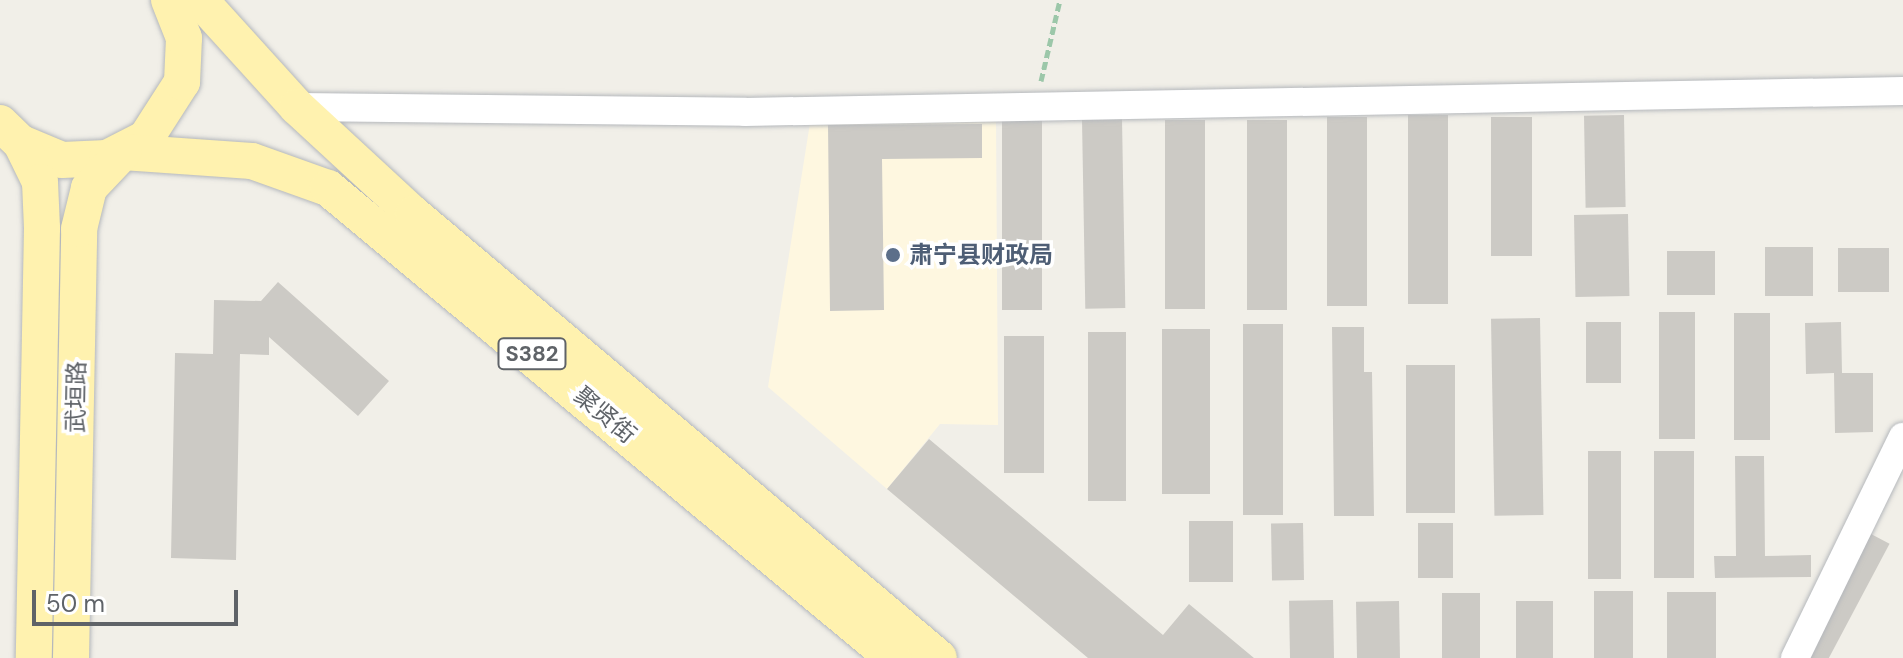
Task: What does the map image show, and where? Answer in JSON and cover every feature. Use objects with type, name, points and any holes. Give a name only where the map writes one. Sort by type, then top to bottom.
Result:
[{"type":"main road","points":[[169,0],[184,38],[297,107]]},
{"type":"main road","name":"S382","points":[[200,0],[297,107]]},
{"type":"main road","name":"武垣路","points":[[71,658],[79,229],[89,188],[123,152],[146,138],[174,103],[184,38]]},
{"type":"main road","name":"聚贤街","points":[[297,107],[413,214],[939,658]]},
{"type":"main road","name":"武垣路","points":[[6,131],[40,182],[42,228],[34,658]]},
{"type":"main road","name":"S382","points":[[6,131],[62,160],[123,152]]},
{"type":"main road","name":"聚贤街","points":[[123,152],[252,161],[328,188],[893,658]]},
{"type":"street","points":[[297,107],[745,112],[1903,91]]},
{"type":"street","points":[[1795,658],[1903,437]]},
{"type":"path","points":[[1035,106],[1060,0]]},
{"type":"shaded area","name":"肃宁县财政局","points":[[996,118],[998,425],[940,424],[887,489],[768,387],[810,123]]},
{"type":"building","points":[[1408,115],[1448,115],[1448,304],[1408,304]]},
{"type":"building","points":[[1624,115],[1626,207],[1586,208],[1584,116]]},
{"type":"building","points":[[1327,117],[1367,117],[1367,306],[1327,306]]},
{"type":"building","points":[[1491,117],[1532,117],[1532,256],[1491,256]]},
{"type":"building","points":[[1122,119],[1125,308],[1085,309],[1082,120]]},
{"type":"building","points":[[1002,120],[1042,120],[1042,310],[1002,310]]},
{"type":"building","points":[[1165,120],[1205,120],[1205,309],[1165,309]]},
{"type":"building","points":[[1247,120],[1287,120],[1287,310],[1247,310]]},
{"type":"building","points":[[982,124],[982,158],[882,159],[884,310],[830,311],[828,125]]},
{"type":"building","points":[[1628,214],[1629,296],[1575,297],[1574,215]]},
{"type":"building","points":[[1765,247],[1813,247],[1813,296],[1765,296]]},
{"type":"building","points":[[1838,248],[1889,248],[1889,292],[1838,292]]},
{"type":"building","points":[[1667,251],[1715,251],[1715,295],[1667,295]]},
{"type":"building","points":[[278,282],[389,381],[358,416],[269,337],[269,355],[240,354],[236,560],[171,558],[175,353],[213,354],[214,300],[261,301]]},
{"type":"building","points":[[1659,312],[1695,312],[1695,439],[1659,439]]},
{"type":"building","points":[[1734,313],[1770,313],[1770,440],[1734,440]]},
{"type":"building","points":[[1540,318],[1543,515],[1494,516],[1491,319]]},
{"type":"building","points":[[1586,322],[1621,322],[1621,383],[1586,383]]},
{"type":"building","points":[[1841,322],[1842,373],[1873,373],[1873,432],[1835,433],[1834,373],[1806,374],[1805,323]]},
{"type":"building","points":[[1243,324],[1283,324],[1283,515],[1243,515]]},
{"type":"building","points":[[1332,327],[1364,327],[1364,372],[1372,372],[1374,516],[1334,516]]},
{"type":"building","points":[[1162,329],[1210,329],[1210,494],[1162,494]]},
{"type":"building","points":[[1088,332],[1126,332],[1126,501],[1088,501]]},
{"type":"building","points":[[1004,336],[1044,336],[1044,473],[1004,473]]},
{"type":"building","points":[[1406,365],[1455,365],[1455,513],[1406,513]]},
{"type":"building","points":[[929,439],[1163,635],[1189,604],[1254,658],[1088,658],[887,489]]},
{"type":"building","points":[[1588,451],[1621,451],[1621,579],[1588,579]]},
{"type":"building","points":[[1654,451],[1694,451],[1694,578],[1654,578]]},
{"type":"building","points":[[1735,456],[1764,456],[1765,556],[1811,555],[1811,577],[1715,578],[1714,556],[1736,556]]},
{"type":"building","points":[[1189,521],[1233,521],[1233,582],[1189,582]]},
{"type":"building","points":[[1303,523],[1304,580],[1272,581],[1271,524]]},
{"type":"building","points":[[1418,523],[1453,523],[1453,578],[1418,578]]},
{"type":"building","points":[[1871,534],[1890,544],[1829,658],[1806,657]]},
{"type":"building","points":[[1594,591],[1633,591],[1633,658],[1594,658]]},
{"type":"building","points":[[1667,592],[1716,592],[1716,658],[1667,658]]},
{"type":"building","points":[[1442,593],[1480,593],[1480,658],[1442,658]]},
{"type":"building","points":[[1333,600],[1334,658],[1290,658],[1289,601]]},
{"type":"building","points":[[1399,601],[1400,658],[1357,658],[1356,602]]},
{"type":"building","points":[[1516,601],[1553,601],[1553,658],[1516,658]]},
{"type":"place","name":"肃宁县财政局","points":[[893,255]]}]
